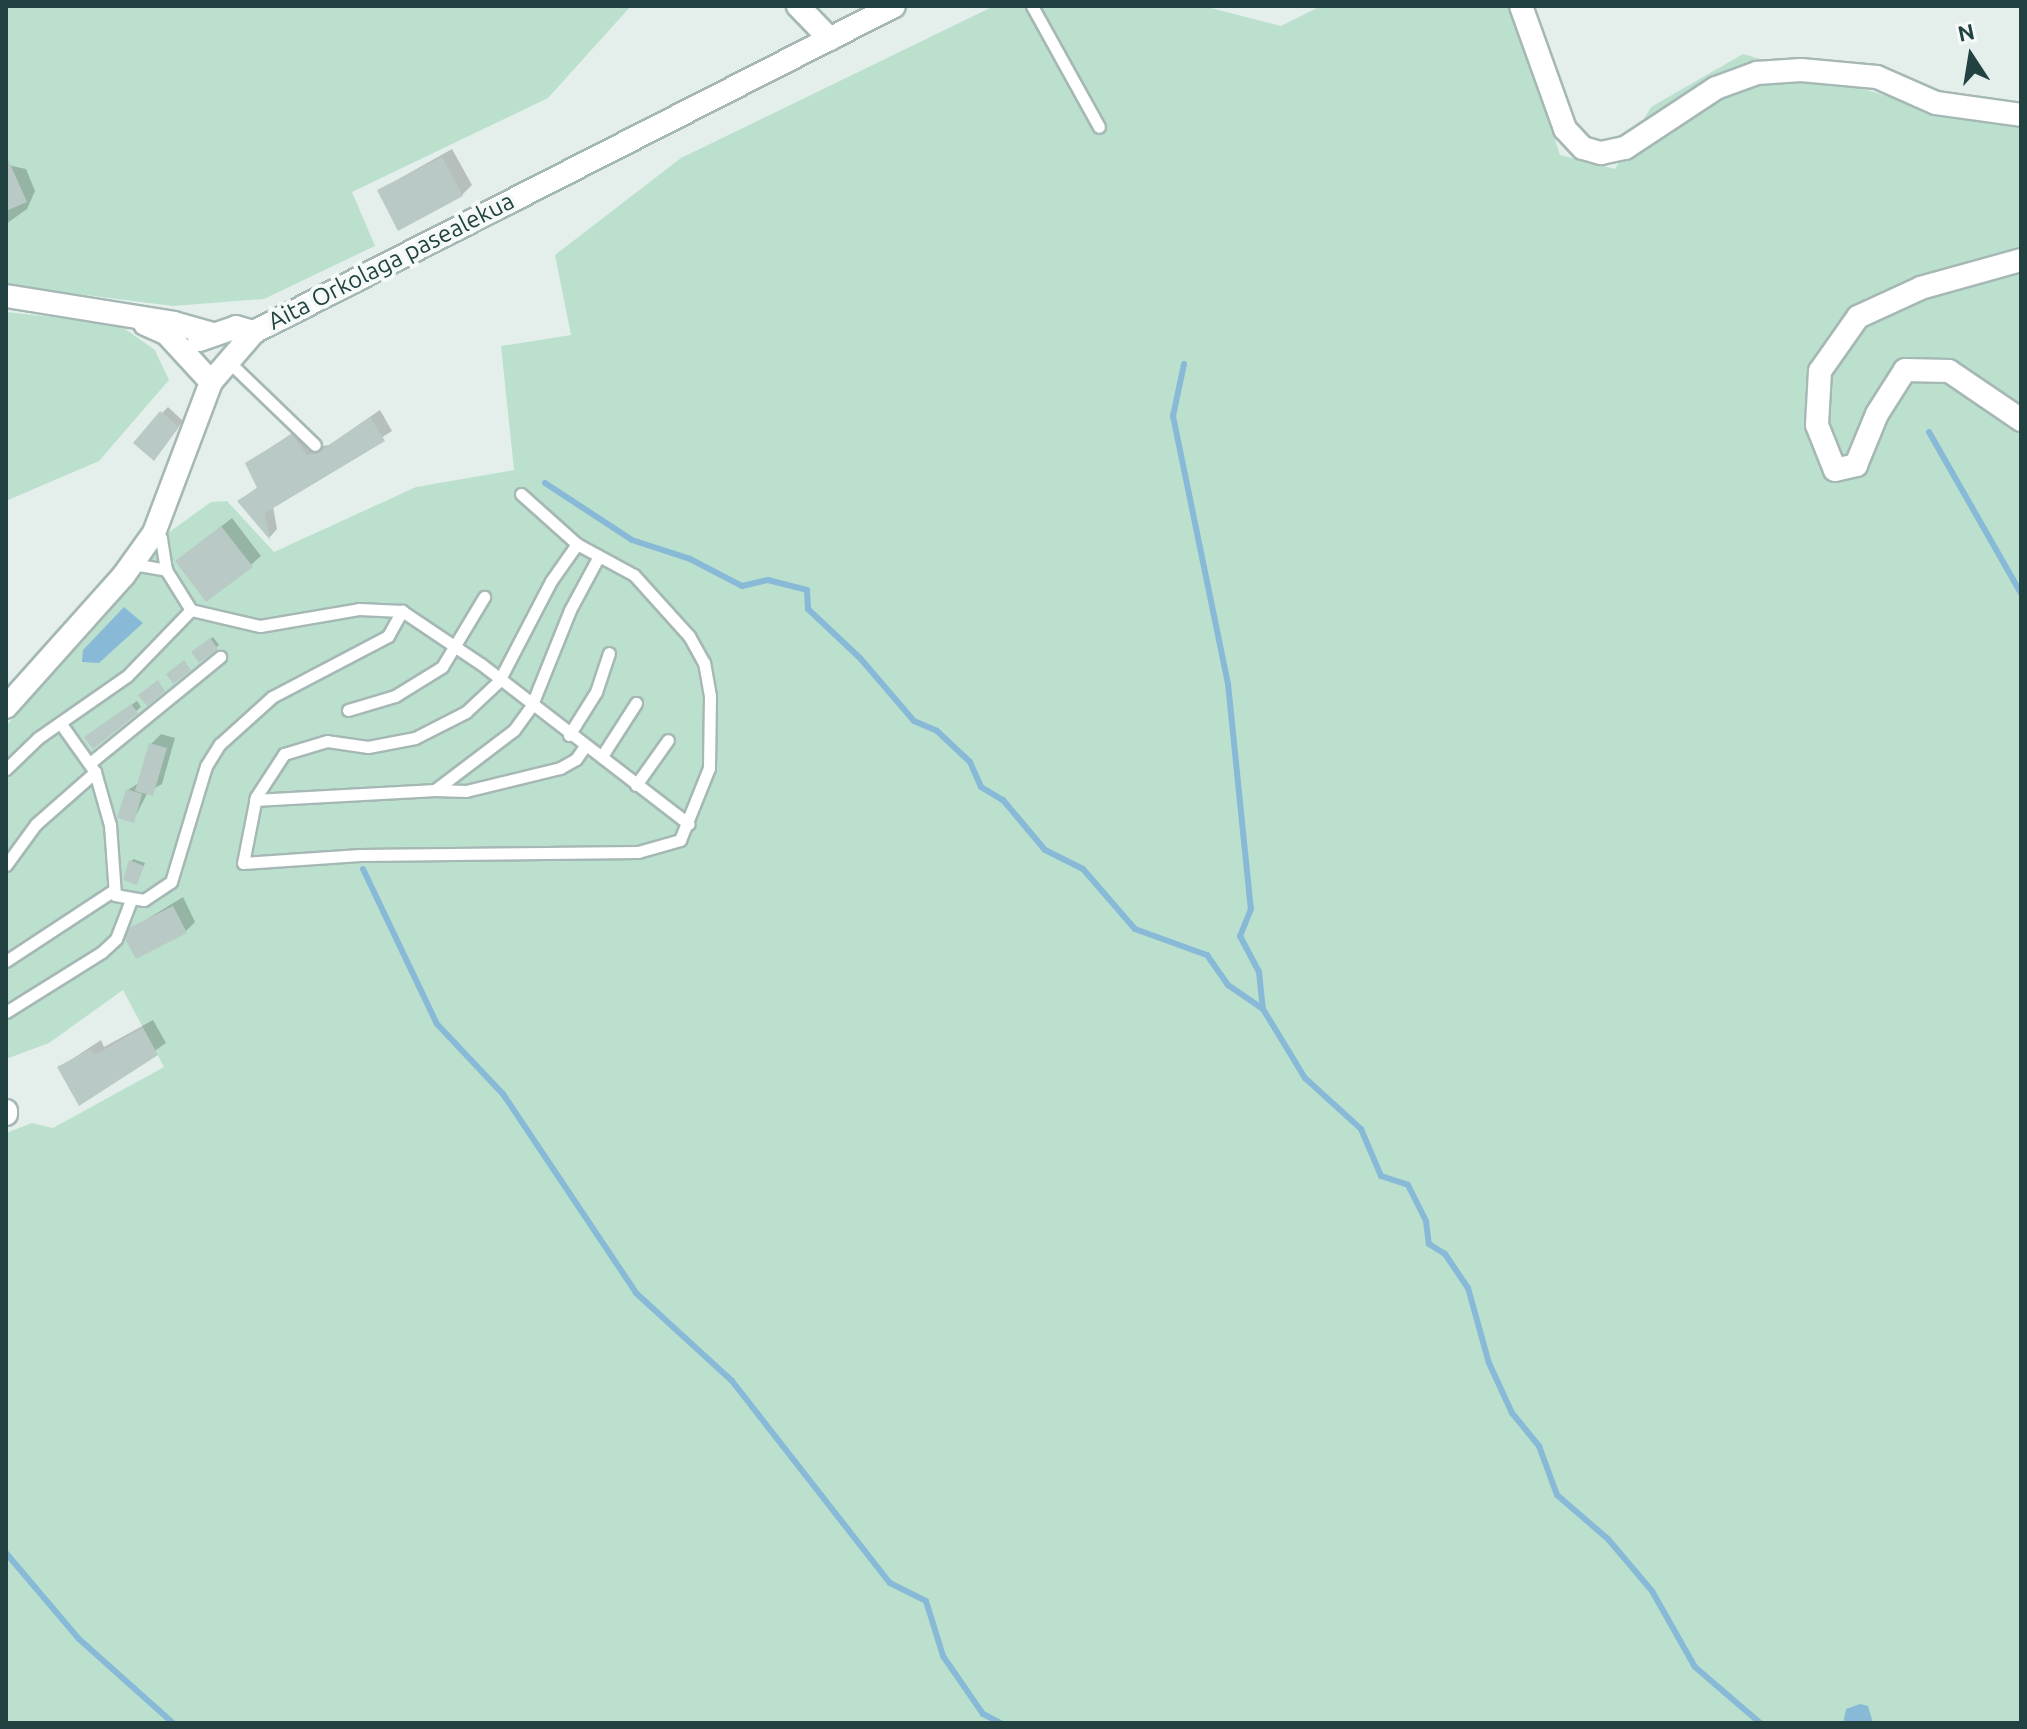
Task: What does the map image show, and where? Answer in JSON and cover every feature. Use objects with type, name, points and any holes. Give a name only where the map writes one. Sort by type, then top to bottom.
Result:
[{"type":"street","points":[[798,6],[830,39]]},
{"type":"street","name":"Aita Orkolaga pasealekua","points":[[6,707],[133,564],[154,533],[211,382],[254,332],[894,6]]},
{"type":"street","points":[[1521,6],[1565,129],[1583,148],[1601,153],[1625,148],[1716,88],[1757,73],[1801,70],[1877,77],[1936,103],[2021,115]]},
{"type":"street","points":[[2021,260],[1921,288],[1858,317],[1820,371],[1817,425],[1835,470],[1856,465],[1877,414],[1905,370],[1949,371],[2021,420]]},
{"type":"street","points":[[6,296],[209,333]]},
{"type":"street","points":[[133,319],[167,334],[211,382]]},
{"type":"street","points":[[181,352],[209,333],[236,327],[254,332]]},
{"type":"lane","points":[[1032,6],[1099,127]]},
{"type":"lane","points":[[227,360],[315,445]]},
{"type":"lane","points":[[521,494],[577,544],[634,575],[689,636],[704,663],[710,696],[709,768],[680,840],[638,852],[360,855],[243,863],[255,800],[284,754],[327,741],[368,747],[415,738],[466,712],[499,681],[551,581],[577,544]]},
{"type":"lane","points":[[154,533],[161,538],[166,570],[191,610],[260,626],[359,609],[402,611],[602,756],[689,824]]},
{"type":"lane","points":[[435,790],[514,730],[531,707],[570,610],[599,556]]},
{"type":"lane","points":[[133,564],[166,570]]},
{"type":"lane","points":[[348,710],[419,684],[442,667],[484,597]]},
{"type":"lane","points":[[6,769],[127,676],[191,610]]},
{"type":"lane","points":[[61,724],[92,767],[110,825],[114,890],[130,902],[144,900],[171,882],[206,766],[242,720],[289,687],[388,636],[402,611]]},
{"type":"lane","points":[[569,735],[596,692],[609,653]]},
{"type":"lane","points":[[6,865],[36,824],[92,767],[220,657]]},
{"type":"lane","points":[[602,756],[636,703]]},
{"type":"lane","points":[[636,785],[668,740]]},
{"type":"lane","points":[[255,800],[466,791],[560,768],[576,759],[585,746]]},
{"type":"lane","points":[[6,961],[114,890]]},
{"type":"lane","points":[[6,1012],[102,952],[116,939],[130,902]]},
{"type":"green space","points":[[6,6],[631,6],[548,98],[352,192],[375,246],[264,299],[173,306],[6,285]]},
{"type":"green space","points":[[994,6],[1203,6],[1281,26],[1321,6],[1511,6],[1560,155],[1615,169],[1651,107],[1743,54],[1935,110],[2021,120],[2021,1723],[6,1723],[6,1133],[32,1123],[53,1128],[164,1067],[123,990],[49,1043],[6,1059],[6,726],[107,615],[161,538],[211,502],[227,501],[274,552],[416,487],[514,470],[501,346],[571,335],[555,255],[681,158]]},
{"type":"green space","points":[[6,312],[118,324],[155,350],[169,380],[99,461],[6,501]]},
{"type":"water","points":[[124,607],[143,623],[99,663],[82,662],[83,650]]},
{"type":"water","points":[[1860,1704],[1868,1706],[1873,1723],[1843,1723],[1846,1709]]},
{"type":"building","points":[[6,155],[27,202],[6,211]]},
{"type":"building","points":[[442,157],[463,196],[398,231],[377,190]]},
{"type":"building","points":[[160,411],[179,427],[154,461],[133,443]]},
{"type":"building","points":[[370,417],[385,441],[265,513],[270,540],[237,501],[257,488],[245,463],[292,434],[307,455],[318,453]]},
{"type":"building","points":[[221,526],[253,567],[206,602],[175,561]]},
{"type":"building","points":[[210,638],[218,649],[199,663],[191,652]]},
{"type":"building","points":[[184,660],[191,670],[173,684],[166,674]]},
{"type":"building","points":[[158,680],[165,691],[147,706],[138,695]]},
{"type":"building","points":[[131,704],[138,713],[93,749],[84,737]]},
{"type":"building","points":[[149,743],[167,748],[153,796],[135,791]]},
{"type":"building","points":[[126,789],[142,794],[134,823],[117,818]]},
{"type":"building","points":[[129,860],[144,866],[137,885],[123,880]]},
{"type":"building","points":[[173,906],[187,933],[136,959],[125,939],[129,928]]},
{"type":"building","points":[[143,1028],[158,1055],[79,1106],[57,1067],[91,1049],[94,1055]]},
{"type":"waterway","points":[[1184,364],[1173,416],[1228,684],[1251,909],[1240,936],[1259,972],[1263,1009]]},
{"type":"waterway","points":[[1929,432],[2021,593]]},
{"type":"waterway","points":[[545,483],[632,540],[690,559],[742,586],[768,580],[807,590],[808,609],[860,658],[914,721],[937,731],[970,762],[981,787],[1003,800],[1045,850],[1083,869],[1135,929],[1207,955],[1228,985],[1263,1009],[1305,1078],[1361,1129],[1381,1176],[1408,1185],[1426,1221],[1429,1244],[1445,1254],[1468,1288],[1489,1363],[1512,1413],[1539,1446],[1557,1495],[1608,1539],[1652,1591],[1695,1667],[1760,1723]]},
{"type":"waterway","points":[[363,869],[437,1024],[503,1094],[636,1293],[732,1381],[890,1583],[926,1601],[943,1656],[983,1714],[1001,1723]]},
{"type":"waterway","points":[[6,1553],[79,1639],[173,1723]]}]
